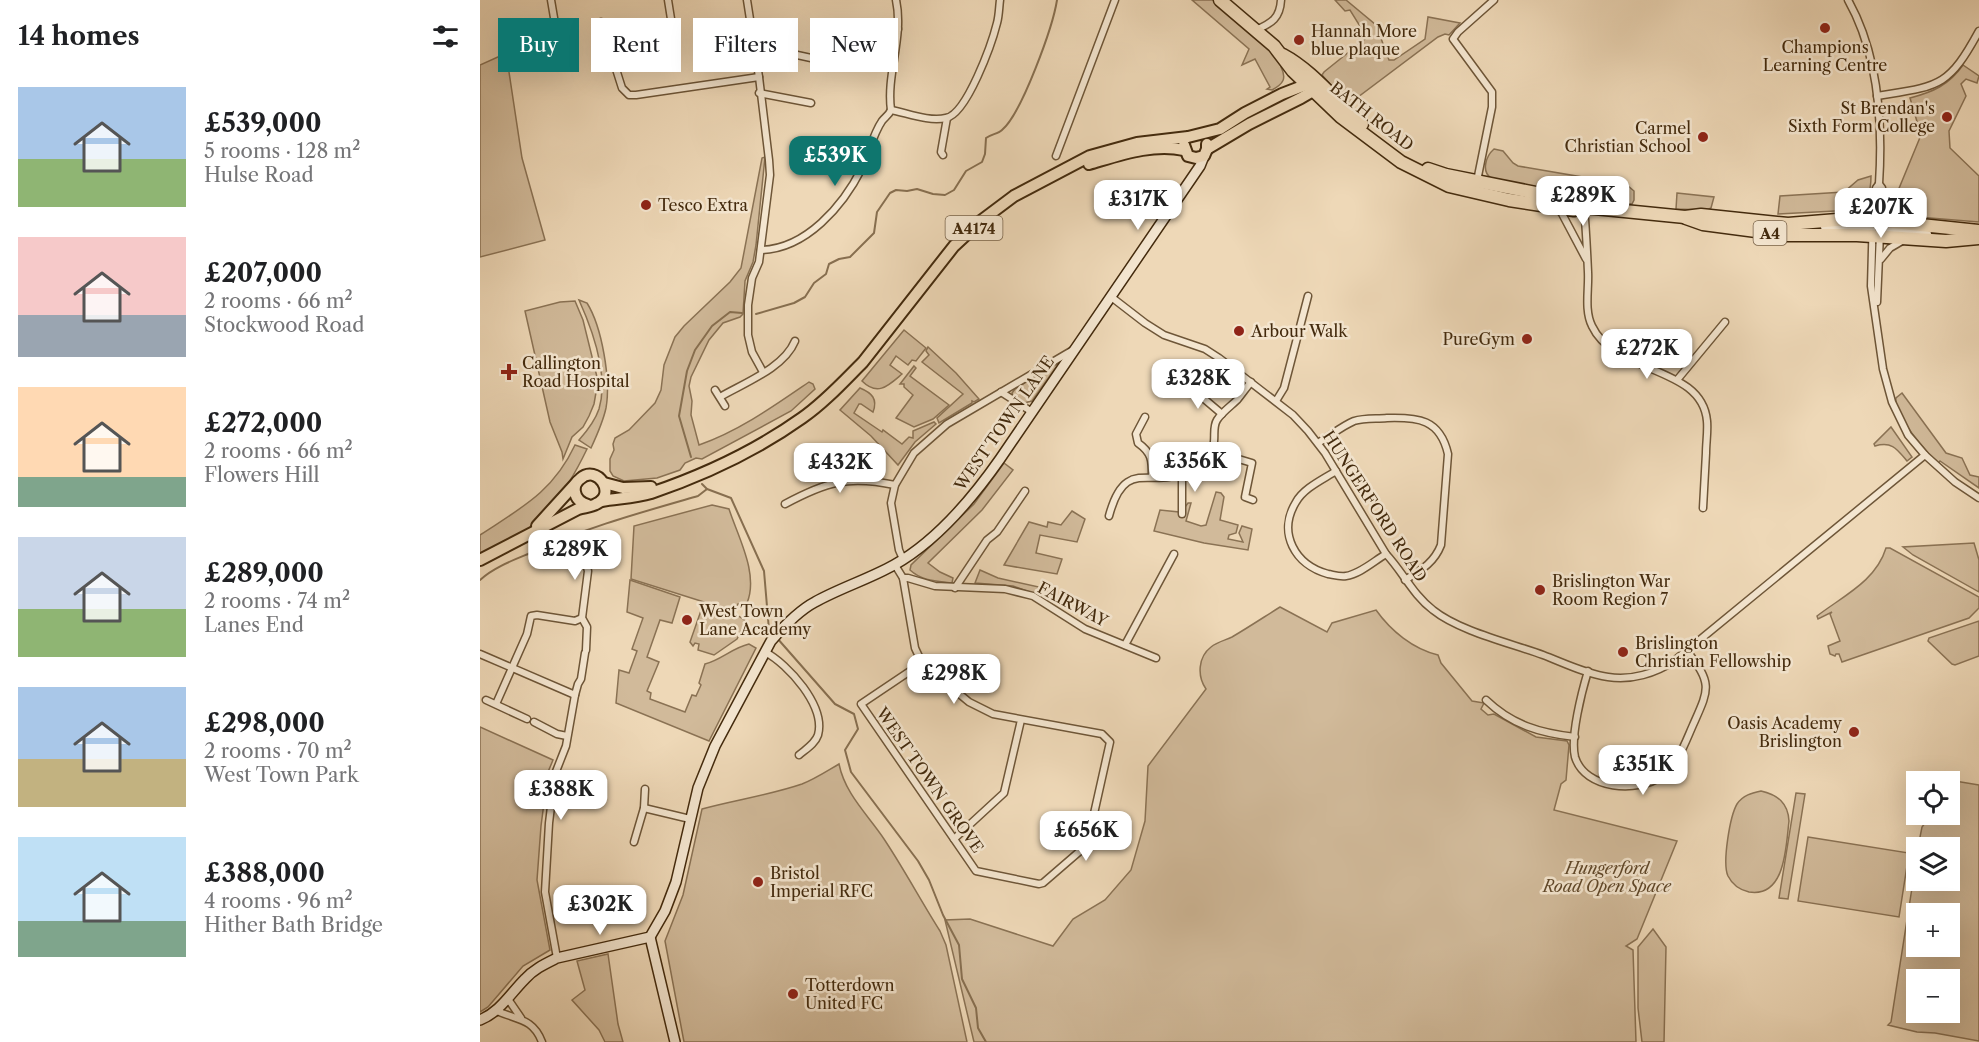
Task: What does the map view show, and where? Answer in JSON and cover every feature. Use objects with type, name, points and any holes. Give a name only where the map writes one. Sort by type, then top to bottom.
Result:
[{"type":"highway","name":"A4","points":[[1220,0],[1282,54],[1298,63],[1312,85]]},
{"type":"highway","name":"A4","points":[[1282,54],[1293,71],[1312,85]]},
{"type":"highway","name":"BATH ROAD","points":[[1312,85],[1377,136],[1413,161],[1437,172],[1571,200],[1584,207]]},
{"type":"highway","name":"BATH ROAD","points":[[1312,85],[1341,117],[1401,162],[1449,186],[1509,200],[1574,210],[1584,207],[1788,224],[1850,220],[1905,239],[1946,241],[1979,238]]},
{"type":"highway","name":"BATH ROAD","points":[[1685,217],[1696,222],[1763,233],[1877,229],[1897,222],[1979,231]]},
{"type":"main road","points":[[1281,94],[1288,85],[1293,71]]},
{"type":"main road","name":"A4174","points":[[480,560],[588,505],[642,495],[721,464],[755,447],[804,417],[862,362],[954,246],[982,220],[1014,196],[1090,156],[1137,143],[1193,136],[1220,129],[1281,94],[1312,85]]},
{"type":"main road","name":"WEST TOWN LANE","points":[[650,937],[665,911],[676,882],[698,788],[715,746],[771,641],[814,603],[895,565],[938,532],[983,484],[1200,166],[1206,152],[1312,85]]},
{"type":"main road","points":[[1188,181],[1190,163],[1184,142],[1193,136],[1204,138],[1206,152]]},
{"type":"main road","name":"A4174","points":[[1074,165],[1089,164],[1143,150],[1170,147],[1196,158],[1206,152]]},
{"type":"main road","name":"A4174","points":[[525,536],[542,522],[578,481],[590,475],[601,479],[604,483],[623,488],[671,484]]},
{"type":"main road","points":[[578,481],[576,495],[579,501],[588,505]]},
{"type":"main road","points":[[602,501],[606,493],[604,483]]},
{"type":"main road","points":[[480,1020],[497,1011],[534,970],[557,958],[650,937],[675,1042]]},
{"type":"street","points":[[552,0],[555,18]]},
{"type":"street","points":[[668,0],[671,18]]},
{"type":"street","points":[[747,0],[750,18]]},
{"type":"street","points":[[896,0],[899,15],[898,29]]},
{"type":"street","points":[[891,110],[935,119],[947,118],[956,114],[970,93],[997,24],[1000,0]]},
{"type":"street","points":[[1056,156],[1115,0]]},
{"type":"street","points":[[1477,181],[1492,107],[1492,92],[1453,39],[1494,0]]},
{"type":"street","points":[[1848,0],[1864,38],[1880,108],[1879,184],[1874,200],[1879,263],[1876,313]]},
{"type":"street","points":[[1256,30],[1271,24],[1277,18],[1281,2]]},
{"type":"street","points":[[1878,96],[1924,88],[1943,80],[1964,58],[1979,31]]},
{"type":"street","points":[[617,72],[622,88],[629,95],[759,77]]},
{"type":"street","points":[[758,72],[770,175],[759,262],[752,278],[748,305],[748,335],[752,352],[763,372]]},
{"type":"street","points":[[761,250],[775,249],[804,236],[836,208],[861,171],[882,121],[891,110],[893,72]]},
{"type":"street","points":[[759,93],[810,103]]},
{"type":"street","points":[[943,155],[941,152],[947,118]]},
{"type":"street","points":[[1879,184],[1882,188],[1882,206],[1877,229],[1871,286],[1883,369],[1892,402],[1908,435],[1925,455],[1955,482],[1979,498]]},
{"type":"street","points":[[1850,220],[1874,200]]},
{"type":"street","points":[[1882,206],[1897,222]]},
{"type":"street","points":[[1584,207],[1589,317],[1594,330],[1612,350],[1624,358],[1677,380],[1698,395],[1707,420],[1703,508]]},
{"type":"street","points":[[1559,208],[1586,260]]},
{"type":"street","name":"BATH ROAD","points":[[1788,224],[1979,238]]},
{"type":"street","points":[[1879,263],[1890,248],[1905,239]]},
{"type":"street","name":"HUNGERFORD ROAD","points":[[1110,296],[1164,335],[1205,349],[1293,415],[1318,443],[1386,554],[1419,598],[1434,611],[1450,621],[1608,677],[1642,675],[1664,668],[1925,455]]},
{"type":"street","points":[[1276,401],[1284,388],[1308,296]]},
{"type":"street","points":[[1677,380],[1725,322]]},
{"type":"street","points":[[720,397],[782,361],[790,352],[795,341]]},
{"type":"street","name":"WEST TOWN LANE","points":[[894,485],[914,453],[948,424],[1073,350]]},
{"type":"street","points":[[1109,516],[1119,490],[1129,481],[1139,477],[1165,478],[1182,473],[1213,448],[1217,420],[1251,382]]},
{"type":"street","points":[[1190,387],[1222,414]]},
{"type":"street","points":[[715,390],[725,406]]},
{"type":"street","points":[[1001,392],[1032,412]]},
{"type":"street","points":[[1145,417],[1136,434],[1138,443],[1149,451],[1152,459],[1152,477]]},
{"type":"street","points":[[1318,443],[1355,421],[1413,417],[1427,422],[1445,441],[1448,454],[1441,545],[1432,562],[1405,580]]},
{"type":"street","points":[[1213,448],[1222,454],[1252,463],[1245,497],[1253,500]]},
{"type":"street","points":[[1336,471],[1303,493],[1295,504],[1289,521],[1289,537],[1294,552],[1316,570],[1341,576],[1355,573],[1386,554]]},
{"type":"street","points":[[1182,473],[1182,514]]},
{"type":"street","points":[[785,504],[828,484],[871,480],[894,485],[891,503],[899,550],[903,559]]},
{"type":"street","points":[[956,588],[987,540],[997,532],[1025,491]]},
{"type":"street","points":[[567,546],[594,538]]},
{"type":"street","points":[[557,958],[545,892],[549,823],[555,774],[567,736],[585,652],[587,627],[582,618],[588,571],[580,542]]},
{"type":"street","points":[[1125,645],[1174,554]]},
{"type":"street","points":[[895,565],[903,578],[912,638],[922,663],[969,702],[993,714],[1021,720],[1004,793],[954,839]]},
{"type":"street","name":"FAIRWAY","points":[[903,578],[935,586],[1005,589],[1033,596],[1085,629],[1156,658]]},
{"type":"street","points":[[496,704],[527,634],[531,616],[575,621],[582,618]]},
{"type":"street","points":[[1588,671],[1581,696],[1575,737],[1574,754],[1578,764],[1590,778],[1616,786],[1650,783],[1664,775],[1675,763],[1705,698],[1706,679],[1687,651]]},
{"type":"street","points":[[765,652],[774,657],[806,690],[818,715],[818,736],[813,744],[799,755]]},
{"type":"street","points":[[480,654],[574,695]]},
{"type":"street","name":"WEST TOWN GROVE","points":[[922,663],[861,704],[976,871],[1039,884],[1088,845],[1110,742],[1102,734],[1021,720]]},
{"type":"street","points":[[486,700],[527,719]]},
{"type":"street","points":[[1486,700],[1516,723],[1551,734],[1575,737]]},
{"type":"street","points":[[534,722],[557,734],[567,736]]},
{"type":"street","points":[[634,842],[644,808],[645,789]]},
{"type":"street","points":[[644,808],[690,819]]},
{"type":"street","points":[[508,999],[521,1018],[539,1034],[543,1042]]},
{"type":"street","points":[[497,1011],[509,1017],[521,1018]]},
{"type":"green space","points":[[1192,0],[1214,0],[1269,49],[1283,67],[1281,67],[1284,78],[1279,86],[1272,90],[1267,89],[1270,87],[1255,59],[1242,65],[1249,49]]},
{"type":"green space","points":[[1335,0],[1346,0],[1376,25],[1389,60],[1394,60],[1425,39],[1428,17],[1460,23],[1449,35],[1438,37],[1347,103],[1322,75],[1370,35],[1366,36],[1350,10],[1345,11]]},
{"type":"green space","points":[[498,57],[498,72],[509,72],[522,158],[545,240],[480,257],[480,65]]},
{"type":"green space","name":"St Brendan's Sixth Form College","points":[[1963,65],[1979,76],[1977,83],[1966,79],[1961,84],[1966,96],[1949,131],[1950,148],[1979,176],[1979,222],[1918,217],[1893,203],[1921,135],[1910,98],[1940,87]]},
{"type":"green space","points":[[1494,149],[1503,151],[1518,166],[1582,177],[1582,183],[1613,188],[1614,183],[1628,186],[1634,191],[1634,200],[1632,204],[1604,201],[1491,178],[1485,168]]},
{"type":"green space","points":[[765,157],[756,245],[753,262],[745,281],[743,314],[723,323],[709,340],[691,377],[689,386],[692,401],[691,415],[699,445],[742,425],[809,382],[815,389],[791,411],[702,459],[696,458],[685,463],[680,470],[657,478],[624,481],[613,476],[610,471],[610,459],[614,450],[615,438],[629,430],[655,403],[661,390],[664,365],[675,337],[741,268],[762,158]]},
{"type":"green space","points":[[1871,176],[1868,196],[1863,204],[1854,210],[1778,214],[1780,196],[1844,192],[1858,180]]},
{"type":"green space","points":[[1677,193],[1714,197],[1711,208],[1707,210],[1676,209]]},
{"type":"green space","points":[[579,300],[587,303],[592,313],[601,339],[606,369],[606,408],[591,448],[579,440],[599,409],[602,396],[601,368],[594,339]]},
{"type":"green space","points":[[575,301],[583,320],[598,381],[594,404],[589,416],[583,427],[572,437],[563,459],[550,422],[525,311],[560,302]]},
{"type":"green space","points":[[904,330],[926,348],[916,361],[912,360],[908,365],[896,356],[890,365],[902,374],[888,385],[878,389],[868,386],[862,381]]},
{"type":"green space","points":[[928,347],[979,399],[972,401],[939,423],[937,418],[963,394],[922,362],[929,355],[926,351]]},
{"type":"green space","points":[[1058,362],[1032,401],[1024,403],[1014,399],[1012,393],[1015,389]]},
{"type":"green space","points":[[914,366],[916,368],[910,376],[949,405],[933,419],[914,427],[896,418],[913,395],[904,387],[904,384],[900,384]]},
{"type":"green space","points":[[860,388],[873,397],[875,403],[873,412],[859,404],[854,413],[902,444],[909,437],[913,438],[913,431],[934,422],[936,424],[915,442],[898,465],[871,436],[840,410]]},
{"type":"green space","points":[[1902,393],[1946,453],[1962,458],[1970,475],[1979,477],[1979,488],[1940,461],[1938,464],[1919,442],[1905,423],[1896,405],[1896,398]]},
{"type":"green space","points":[[1891,427],[1912,457],[1907,461],[1894,447],[1875,446],[1874,444]]},
{"type":"green space","points":[[575,445],[587,449],[555,503],[538,521],[523,532],[480,556],[480,535],[535,498],[557,475]]},
{"type":"green space","points":[[1004,463],[1013,470],[982,510],[928,563],[953,578],[952,583],[924,578],[910,570],[911,565],[974,504]]},
{"type":"green space","points":[[1216,492],[1221,493],[1224,497],[1220,520],[1238,525],[1236,533],[1229,535],[1228,539],[1243,542],[1239,533],[1242,526],[1252,529],[1248,550],[1204,543],[1154,531],[1160,510],[1179,512],[1179,516],[1184,516],[1188,503],[1191,503],[1186,521],[1201,526],[1206,525]]},
{"type":"green space","points":[[712,505],[729,509],[746,556],[751,580],[747,603],[738,604],[734,613],[746,621],[737,639],[714,655],[698,650],[699,644],[695,643],[693,646],[690,642],[704,602],[631,579],[634,526]]},
{"type":"green space","points":[[1072,511],[1085,519],[1077,542],[1040,535],[1036,553],[1062,559],[1057,574],[1004,565],[1029,522],[1047,527],[1048,522],[1061,525]]},
{"type":"green space","points":[[1974,543],[1979,560],[1979,592],[1903,547]]},
{"type":"green space","points":[[1886,548],[1890,548],[1979,597],[1979,608],[1969,618],[1842,662],[1839,654],[1835,656],[1830,654],[1828,646],[1840,641],[1830,614],[1832,612],[1818,619],[1817,616],[1867,579],[1875,570]]},
{"type":"green space","points":[[980,570],[998,578],[1048,589],[1046,598],[1013,586],[975,583]]},
{"type":"green space","points":[[630,580],[680,597],[672,623],[660,620],[647,657],[659,662],[647,691],[651,693],[650,699],[685,712],[692,695],[696,696],[701,685],[699,683],[705,664],[749,644],[756,648],[709,741],[616,703],[619,670],[629,673],[637,651],[632,649],[643,618],[627,612]]},
{"type":"green space","name":"Hungerford Road Open Space","points":[[1280,607],[1327,632],[1332,623],[1376,610],[1388,625],[1411,644],[1438,655],[1441,663],[1472,701],[1484,703],[1481,709],[1488,715],[1494,714],[1536,737],[1567,741],[1569,745],[1566,780],[1561,784],[1554,810],[1677,841],[1637,939],[1626,946],[1633,950],[1636,1042],[974,1042],[945,920],[970,919],[1053,946],[1073,919],[1105,900],[1131,870],[1145,821],[1148,766],[1206,689],[1200,673],[1203,656],[1213,645],[1232,637]]},
{"type":"green space","points":[[1979,621],[1979,656],[1955,665],[1928,641],[1929,638]]},
{"type":"green space","points":[[480,727],[553,760],[548,772],[537,880],[550,950],[523,966],[488,1007],[480,1012]]},
{"type":"green space","points":[[1641,755],[1668,761],[1652,776],[1634,780]]},
{"type":"green space","points":[[839,764],[852,795],[891,850],[940,931],[946,945],[967,1042],[684,1042],[665,941],[683,895],[702,809],[802,784]]},
{"type":"green space","points":[[1960,782],[1979,785],[1979,1041],[1917,1032],[1888,1025],[1891,1022],[1906,926],[1906,957],[1960,957],[1960,903],[1910,903],[1912,891],[1960,891],[1960,837],[1920,837],[1924,825],[1960,825]]},
{"type":"green space","points":[[1761,791],[1777,798],[1787,809],[1789,821],[1787,843],[1782,868],[1777,878],[1770,887],[1761,892],[1749,892],[1742,890],[1728,876],[1726,861],[1728,840],[1734,810],[1739,801],[1745,796]]},
{"type":"green space","points":[[1796,793],[1805,794],[1788,899],[1779,898]]},
{"type":"green space","points":[[1808,837],[1906,853],[1906,872],[1899,917],[1798,901]]},
{"type":"green space","points":[[1653,929],[1666,947],[1664,1042],[1642,1042],[1638,1008],[1638,947]]},
{"type":"green space","points":[[608,954],[618,1024],[623,1042],[605,1042],[599,1030],[572,1000],[585,990],[577,961]]},
{"type":"waterway","points":[[756,314],[794,303],[805,297],[814,283],[826,274],[829,264],[850,257],[874,233],[877,212],[890,193],[896,190],[917,189],[945,195],[954,190],[966,171],[982,162],[986,138],[1000,131],[1010,121],[1027,88],[1043,48],[1057,0]]},
{"type":"waterway","points":[[691,457],[679,416],[687,371],[695,350],[712,326],[730,312],[742,313]]},
{"type":"waterway","points":[[702,484],[707,489],[731,498],[764,571],[769,630],[773,634]]},
{"type":"waterway","points":[[480,580],[502,565],[570,536],[698,496],[707,489]]},
{"type":"waterway","points":[[777,638],[835,704],[854,714],[858,729],[845,750],[851,772],[918,861],[929,880],[943,915],[959,945],[962,979],[976,1008],[978,1028],[986,1042]]},
{"type":"place","name":"Champions Learning Centre","points":[[1825,28]]},
{"type":"place","name":"Hannah More blue plaque","points":[[1299,40]]},
{"type":"place","name":"St Brendan's Sixth Form College","points":[[1947,117]]},
{"type":"place","name":"Carmel Christian School","points":[[1703,137]]},
{"type":"place","name":"Tesco Extra","points":[[646,205]]},
{"type":"place","name":"Arbour Walk","points":[[1239,331]]},
{"type":"place","name":"PureGym","points":[[1527,339]]},
{"type":"place","name":"Callington Road Hospital","points":[[509,372]]},
{"type":"place","name":"Brislington War Room Region 7","points":[[1540,590]]},
{"type":"place","name":"West Town Lane Academy","points":[[687,620]]},
{"type":"place","name":"Brislington Christian Fellowship","points":[[1623,652]]},
{"type":"place","name":"Oasis Academy Brislington","points":[[1854,732]]},
{"type":"place","name":"Bristol Imperial RFC","points":[[758,882]]},
{"type":"place","name":"Totterdown United FC","points":[[793,994]]}]
